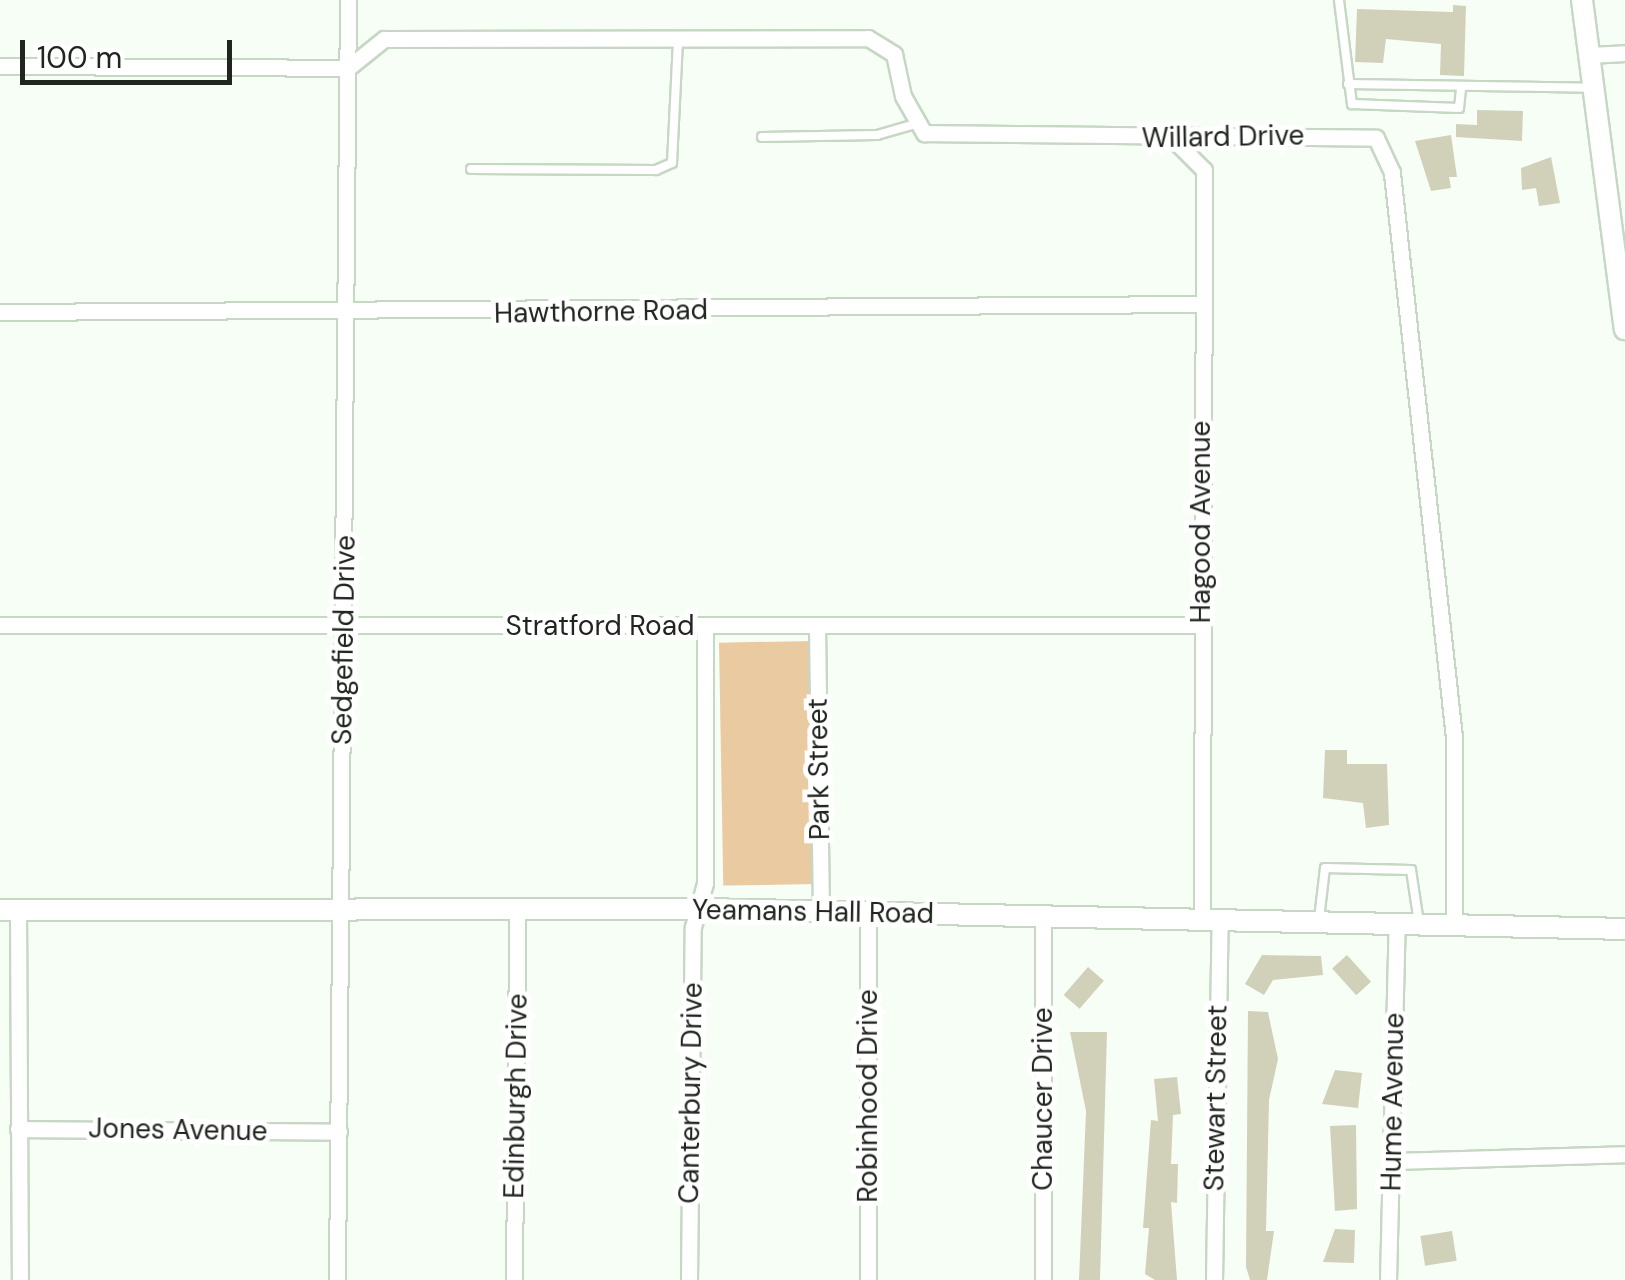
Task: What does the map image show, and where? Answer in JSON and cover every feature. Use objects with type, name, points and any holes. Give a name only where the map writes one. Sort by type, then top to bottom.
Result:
[{"type":"street","name":"Sedgefield Drive","points":[[337,1280],[346,625],[348,0]]},
{"type":"street","points":[[1582,0],[1625,329]]},
{"type":"street","points":[[0,66],[348,68],[384,40],[868,38],[894,54],[902,96],[919,123]]},
{"type":"street","points":[[1590,56],[1625,54]]},
{"type":"street","name":"Willard Drive","points":[[919,123],[924,133],[974,139],[1376,138],[1392,173],[1454,736],[1454,922]]},
{"type":"street","name":"Hagood Avenue","points":[[1174,140],[1204,170],[1201,625],[1211,916]]},
{"type":"street","name":"Hawthorne Road","points":[[0,312],[346,316],[1202,304]]},
{"type":"street","name":"Stratford Road","points":[[0,626],[1201,625]]},
{"type":"street","name":"Park Street","points":[[817,626],[821,912]]},
{"type":"street","points":[[704,910],[706,627]]},
{"type":"street","points":[[9,910],[20,1280]]},
{"type":"street","name":"Yeamans Hall Road","points":[[9,910],[704,910],[1211,916],[1625,928]]},
{"type":"street","name":"Canterbury Drive","points":[[689,1280],[693,927],[704,910]]},
{"type":"street","name":"Edinburgh Drive","points":[[514,1280],[517,912]]},
{"type":"street","name":"Robinhood Drive","points":[[868,913],[868,1280]]},
{"type":"street","name":"Stewart Street","points":[[1211,916],[1214,1280]]},
{"type":"street","name":"Chaucer Drive","points":[[1042,917],[1043,1280]]},
{"type":"street","name":"Hume Avenue","points":[[1388,1280],[1397,923]]},
{"type":"street","name":"Jones Avenue","points":[[18,1128],[339,1132]]},
{"type":"street","points":[[1393,1161],[1625,1154]]},
{"type":"lane","points":[[1339,0],[1352,104],[1458,108],[1462,89]]},
{"type":"lane","points":[[471,169],[656,170],[672,163],[678,39]]},
{"type":"lane","points":[[1348,84],[1462,89],[1595,88]]},
{"type":"lane","points":[[762,137],[877,134],[919,123]]},
{"type":"lane","points":[[1318,922],[1325,868],[1410,870],[1419,923]]},
{"type":"shaded area","points":[[813,641],[817,884],[723,886],[719,643]]},
{"type":"building","points":[[1453,5],[1466,6],[1464,76],[1440,75],[1441,44],[1386,39],[1383,63],[1355,62],[1357,9],[1453,12]]},
{"type":"building","points":[[1477,110],[1523,111],[1522,141],[1456,137],[1456,124],[1477,125]]},
{"type":"building","points":[[1451,135],[1457,177],[1449,177],[1451,188],[1431,191],[1415,141]]},
{"type":"building","points":[[1551,157],[1560,203],[1539,206],[1536,188],[1522,190],[1521,168]]},
{"type":"building","points":[[1325,750],[1347,750],[1347,764],[1387,764],[1389,825],[1366,828],[1363,803],[1323,798]]},
{"type":"building","points":[[1262,955],[1321,956],[1323,975],[1273,980],[1264,995],[1245,984]]},
{"type":"building","points":[[1347,955],[1371,982],[1356,995],[1332,968]]},
{"type":"building","points":[[1088,967],[1104,981],[1080,1009],[1064,995]]},
{"type":"building","points":[[1248,1011],[1268,1012],[1278,1059],[1269,1100],[1266,1231],[1274,1231],[1267,1280],[1250,1280],[1246,1267]]},
{"type":"building","points":[[1070,1032],[1107,1032],[1100,1280],[1079,1280],[1086,1111]]},
{"type":"building","points":[[1335,1070],[1362,1073],[1358,1108],[1322,1104]]},
{"type":"building","points":[[1177,1077],[1181,1114],[1173,1115],[1171,1164],[1178,1164],[1177,1203],[1171,1202],[1177,1280],[1155,1280],[1145,1274],[1149,1228],[1143,1228],[1151,1120],[1158,1121],[1154,1079]]},
{"type":"building","points":[[1356,1125],[1357,1209],[1335,1211],[1330,1126]]},
{"type":"building","points":[[1335,1229],[1355,1230],[1354,1263],[1323,1262]]},
{"type":"building","points":[[1452,1231],[1457,1261],[1425,1266],[1420,1236]]}]
